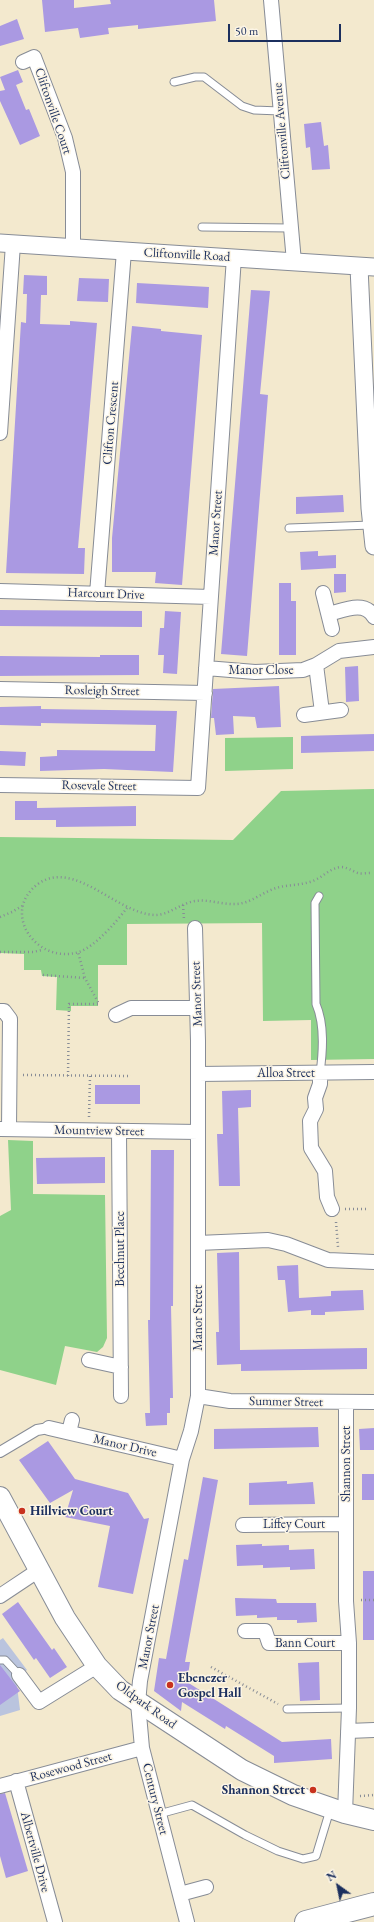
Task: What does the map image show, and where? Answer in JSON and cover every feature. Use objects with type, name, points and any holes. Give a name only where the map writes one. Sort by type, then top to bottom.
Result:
[{"type":"main road","name":"Oldpark Road","points":[[0,1497],[65,1618],[97,1666],[120,1690],[242,1770],[292,1795],[374,1820]]},
{"type":"main road","points":[[306,1922],[374,1904]]},
{"type":"street","name":"Cliftonville Avenue","points":[[271,0],[294,262]]},
{"type":"street","name":"Cliftonville Court","points":[[23,62],[34,57],[65,138],[73,172],[73,249]]},
{"type":"street","name":"Cliftonville Road","points":[[6,244],[234,257],[366,267]]},
{"type":"street","points":[[0,433],[6,244]]},
{"type":"street","name":"Clifton Crescent","points":[[97,594],[124,251]]},
{"type":"street","name":"Manor Street","points":[[198,788],[234,257]]},
{"type":"street","points":[[366,267],[372,525],[374,546]]},
{"type":"street","name":"Harcourt Drive","points":[[0,591],[211,597]]},
{"type":"street","points":[[323,593],[332,629]]},
{"type":"street","points":[[329,614],[362,606],[371,610],[374,616]]},
{"type":"street","name":"Manor Close","points":[[206,668],[255,672],[303,670],[316,665],[339,651],[374,647]]},
{"type":"street","points":[[316,665],[322,712]]},
{"type":"street","name":"Rosleigh Street","points":[[0,689],[205,693]]},
{"type":"street","points":[[304,715],[341,710]]},
{"type":"street","name":"Rosevale Street","points":[[0,785],[198,788]]},
{"type":"street","name":"Manor Street","points":[[138,1703],[140,1681],[182,1459],[191,1431],[198,1396],[198,1074],[195,928]]},
{"type":"street","points":[[116,1015],[131,1008],[197,1008]]},
{"type":"street","points":[[0,1011],[4,1011],[10,1019],[9,1074],[4,1129]]},
{"type":"street","name":"Alloa Street","points":[[198,1074],[374,1072]]},
{"type":"street","points":[[320,1073],[320,1084],[315,1098],[316,1109],[310,1121],[311,1148],[325,1171],[327,1197],[332,1209]]},
{"type":"street","name":"Mountview Street","points":[[4,1129],[198,1132]]},
{"type":"street","name":"Beechnut Place","points":[[119,1131],[121,1396]]},
{"type":"street","points":[[198,1243],[268,1240],[286,1244],[328,1260],[374,1262]]},
{"type":"street","points":[[89,1360],[121,1367]]},
{"type":"street","name":"Summer Street","points":[[198,1396],[230,1401],[374,1402]]},
{"type":"street","name":"Shannon Street","points":[[338,1810],[348,1731],[349,1708],[349,1643],[346,1600],[346,1403]]},
{"type":"street","name":"Manor Drive","points":[[0,1452],[37,1430],[71,1426],[182,1459]]},
{"type":"street","name":"Liffey Court","points":[[243,1525],[346,1524]]},
{"type":"street","points":[[0,1596],[39,1570]]},
{"type":"street","name":"Bann Court","points":[[245,1631],[265,1631],[269,1643],[349,1643]]},
{"type":"street","points":[[19,1675],[39,1702],[97,1666]]},
{"type":"street","name":"Century Street","points":[[138,1703],[142,1748],[187,1922]]},
{"type":"street","points":[[348,1731],[374,1730]]},
{"type":"street","name":"Rosewood Street","points":[[0,1786],[142,1748]]},
{"type":"street","name":"Albertville Drive","points":[[16,1781],[55,1922]]},
{"type":"street","points":[[180,1894],[206,1887]]},
{"type":"lane","points":[[174,82],[195,77],[204,77],[242,106],[254,110],[280,111]]},
{"type":"lane","points":[[202,227],[290,228]]},
{"type":"lane","points":[[289,528],[372,525]]},
{"type":"lane","points":[[319,896],[315,903],[316,1004],[321,1016],[322,1056],[320,1073]]},
{"type":"lane","points":[[0,1660],[5,1660],[19,1675]]},
{"type":"lane","points":[[287,1709],[349,1708]]},
{"type":"lane","points":[[159,1814],[192,1805],[245,1835],[278,1851],[304,1859],[316,1856],[338,1810]]},
{"type":"path","points":[[43,950],[34,943],[25,930],[22,917],[23,905],[30,893],[38,884],[52,878],[67,877],[81,882],[127,908],[149,915],[161,915],[194,901],[236,904],[247,902],[274,889],[288,885],[305,884],[318,879],[331,870],[341,867],[359,873],[370,873]]},
{"type":"path","points":[[0,916],[12,912],[23,905]]},
{"type":"path","points":[[0,952],[33,952],[43,950],[56,953],[78,952],[92,944],[114,924],[127,908]]},
{"type":"path","points":[[68,1076],[69,1004],[100,1003],[85,978],[78,952]]},
{"type":"path","points":[[43,975],[85,978]]},
{"type":"path","points":[[9,1074],[130,1076]]},
{"type":"path","points":[[89,1131],[90,1076]]},
{"type":"path","points":[[338,1261],[336,1218],[332,1209],[368,1209]]},
{"type":"path","points":[[211,1667],[287,1709]]},
{"type":"path","points":[[358,1796],[374,1795]]},
{"type":"shaded area","points":[[3,1638],[27,1670],[16,1678],[20,1710],[0,1716],[0,1640]]},
{"type":"green space","points":[[293,737],[293,769],[225,771],[225,738]]},
{"type":"green space","points":[[374,789],[374,1059],[311,1060],[311,1020],[263,1021],[262,923],[127,924],[127,965],[98,965],[98,1006],[71,1006],[71,1011],[56,1010],[57,977],[42,976],[41,970],[24,970],[24,954],[0,953],[0,837],[233,840],[281,791]]},
{"type":"green space","points":[[8,1140],[33,1141],[33,1194],[105,1195],[107,1338],[103,1347],[97,1352],[65,1346],[56,1385],[0,1370],[0,1216],[11,1210]]},
{"type":"building","points":[[42,0],[74,0],[74,8],[111,4],[110,0],[214,0],[216,21],[138,29],[138,25],[108,28],[109,34],[80,38],[78,28],[45,32]]},
{"type":"building","points":[[17,19],[24,39],[0,46],[0,26]]},
{"type":"building","points":[[18,70],[23,82],[16,85],[26,110],[29,109],[40,136],[20,145],[0,101],[0,91],[5,90],[0,77]]},
{"type":"building","points":[[321,122],[324,146],[328,145],[330,169],[312,170],[310,147],[306,148],[304,124]]},
{"type":"building","points":[[24,275],[47,276],[47,295],[41,295],[40,324],[70,325],[70,321],[97,323],[78,548],[85,548],[84,574],[6,573],[21,322],[26,323],[27,294],[23,294]]},
{"type":"building","points":[[79,278],[109,279],[108,302],[77,301]]},
{"type":"building","points":[[137,283],[209,287],[208,308],[136,303]]},
{"type":"building","points":[[251,290],[270,291],[260,394],[268,395],[247,656],[221,654]]},
{"type":"building","points":[[132,326],[161,329],[161,331],[202,335],[182,585],[155,583],[156,572],[112,572],[112,538]]},
{"type":"building","points":[[343,495],[344,512],[296,514],[296,497]]},
{"type":"building","points":[[318,551],[318,556],[336,555],[336,568],[301,570],[300,552]]},
{"type":"building","points":[[334,574],[346,574],[346,592],[334,593]]},
{"type":"building","points":[[279,583],[291,583],[291,601],[296,601],[296,655],[279,655]]},
{"type":"building","points":[[0,610],[142,611],[142,627],[0,626]]},
{"type":"building","points":[[165,611],[181,612],[177,674],[163,673],[164,655],[158,655],[160,628],[164,628]]},
{"type":"building","points":[[100,655],[139,655],[139,675],[0,676],[0,656],[100,657]]},
{"type":"building","points":[[358,666],[359,701],[346,702],[345,667]]},
{"type":"building","points":[[279,686],[281,727],[257,728],[255,717],[233,716],[234,734],[216,735],[214,718],[211,718],[213,689]]},
{"type":"building","points":[[41,706],[41,709],[177,711],[173,772],[104,769],[40,771],[40,757],[57,756],[57,750],[155,751],[156,725],[41,723],[41,726],[0,725],[0,707]]},
{"type":"building","points":[[374,734],[374,751],[301,753],[301,736]]},
{"type":"building","points":[[0,751],[26,752],[25,766],[0,765]]},
{"type":"building","points":[[15,801],[37,801],[37,808],[136,806],[136,826],[56,827],[56,820],[15,820]]},
{"type":"building","points":[[95,1085],[140,1085],[140,1104],[95,1104]]},
{"type":"building","points":[[251,1090],[251,1107],[238,1108],[240,1186],[219,1186],[217,1134],[223,1134],[222,1091]]},
{"type":"building","points":[[151,1150],[174,1150],[173,1306],[171,1306],[173,1398],[170,1398],[170,1413],[167,1413],[167,1425],[146,1426],[145,1413],[150,1413],[148,1320],[150,1320]]},
{"type":"building","points":[[105,1157],[105,1183],[37,1184],[36,1158]]},
{"type":"building","points":[[239,1252],[240,1350],[367,1348],[367,1369],[241,1371],[241,1364],[217,1365],[216,1332],[219,1332],[217,1253]]},
{"type":"building","points":[[298,1265],[299,1298],[331,1296],[331,1291],[363,1290],[364,1310],[325,1312],[325,1315],[311,1315],[311,1310],[288,1312],[285,1280],[278,1280],[277,1266]]},
{"type":"building","points":[[318,1427],[319,1447],[214,1449],[214,1429]]},
{"type":"building","points":[[374,1428],[374,1450],[360,1450],[359,1429]]},
{"type":"building","points":[[48,1441],[75,1479],[128,1493],[144,1519],[149,1518],[133,1594],[98,1587],[110,1526],[65,1517],[73,1490],[50,1503],[19,1460]]},
{"type":"building","points":[[362,1474],[374,1474],[374,1500],[362,1500]]},
{"type":"building","points":[[203,1477],[218,1480],[185,1662],[190,1662],[187,1682],[282,1742],[331,1739],[332,1759],[274,1763],[274,1756],[226,1726],[225,1729],[182,1702],[181,1711],[154,1691],[159,1658],[166,1659],[184,1559],[188,1560]]},
{"type":"building","points":[[287,1481],[287,1484],[313,1482],[315,1504],[249,1505],[249,1483]]},
{"type":"building","points":[[262,1544],[262,1546],[289,1545],[289,1550],[314,1549],[315,1569],[290,1570],[290,1567],[263,1568],[263,1565],[237,1566],[236,1545]]},
{"type":"building","points":[[363,1571],[374,1571],[374,1640],[363,1640]]},
{"type":"building","points":[[235,1598],[276,1599],[277,1603],[316,1603],[317,1622],[297,1623],[297,1620],[277,1620],[277,1617],[257,1618],[257,1615],[236,1616]]},
{"type":"building","points":[[18,1602],[52,1650],[54,1648],[67,1667],[50,1678],[36,1658],[34,1660],[2,1614]]},
{"type":"building","points":[[319,1662],[320,1700],[300,1701],[298,1663]]},
{"type":"building","points":[[0,1665],[20,1691],[0,1705]]},
{"type":"building","points":[[5,1793],[28,1871],[6,1878],[0,1856],[0,1794]]},
{"type":"place","name":"Hillview Court","points":[[22,1511]]},
{"type":"place","name":"Ebenezer Gospel Hall","points":[[170,1685]]},
{"type":"place","name":"Shannon Street","points":[[313,1790]]}]
